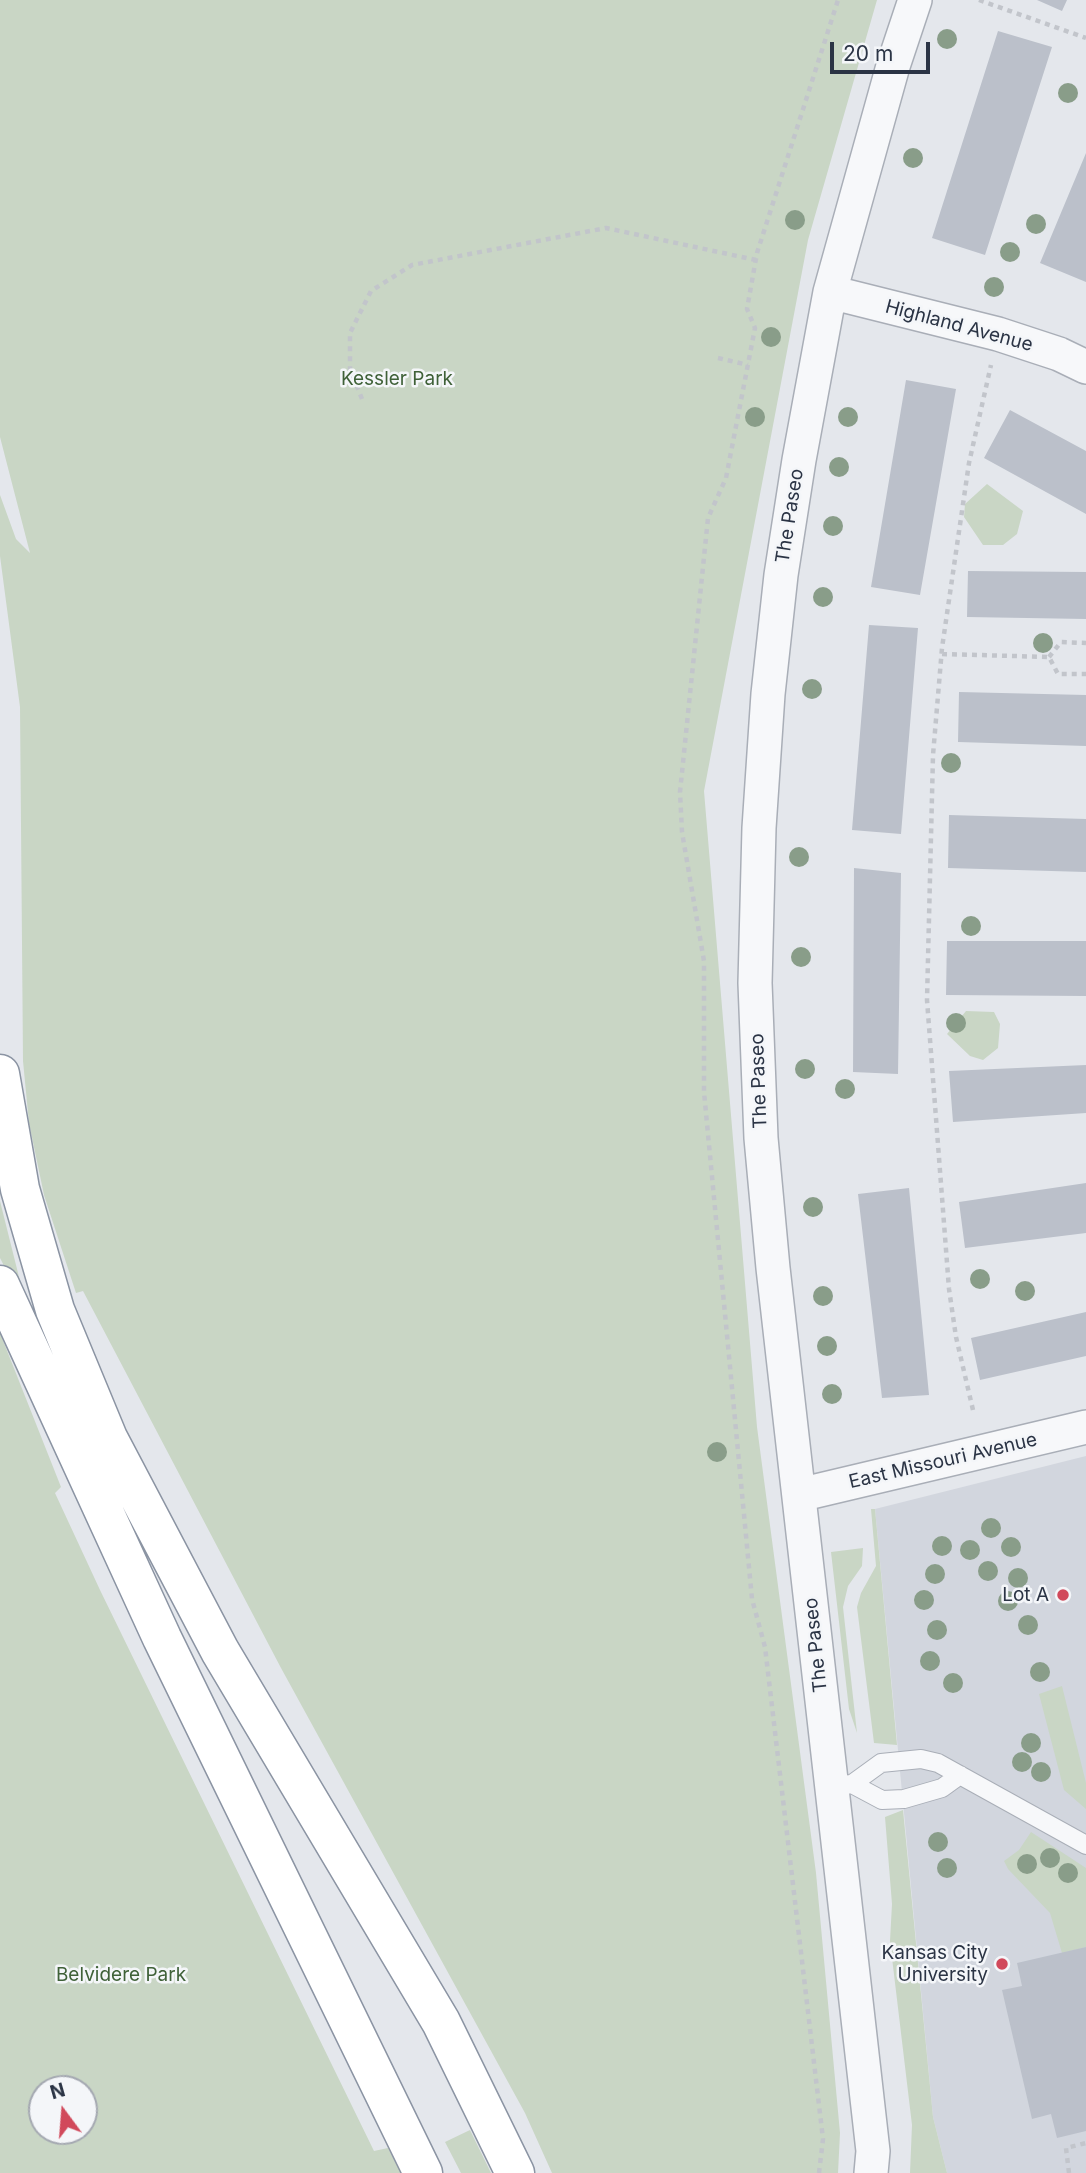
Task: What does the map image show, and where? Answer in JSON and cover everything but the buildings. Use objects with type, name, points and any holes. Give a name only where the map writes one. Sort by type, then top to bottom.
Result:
[{"type":"highway","points":[[0,1074],[20,1189],[55,1310],[108,1438],[220,1651],[441,2022],[515,2173]]},
{"type":"highway","points":[[0,1285],[162,1638],[424,2173]]},
{"type":"street","name":"The Paseo","points":[[871,2173],[873,2151],[842,1785],[799,1495],[761,1138],[755,983],[758,841],[768,694],[780,575],[830,292],[892,66],[915,0]]},
{"type":"street","name":"Highland Avenue","points":[[830,292],[998,334],[1059,354],[1086,367]]},
{"type":"street","name":"East Missouri Avenue","points":[[799,1495],[1086,1427]]},
{"type":"lane","points":[[842,1785],[881,1763],[921,1759],[938,1763],[1086,1845]]},
{"type":"lane","points":[[842,1785],[882,1800],[904,1799],[942,1788],[960,1775]]},
{"type":"path","points":[[979,0],[1086,38]]},
{"type":"path","points":[[362,398],[349,369],[350,333],[371,291],[412,265],[606,228],[756,260]]},
{"type":"path","points":[[973,1410],[956,1337],[949,1289],[927,1000],[933,755],[942,654],[969,463],[998,334]]},
{"type":"path","points":[[718,358],[748,365]]},
{"type":"path","points":[[1049,657],[1061,642],[1086,643]]},
{"type":"path","points":[[942,654],[1049,657]]},
{"type":"path","points":[[1049,657],[1058,674],[1086,674]]},
{"type":"path","points":[[749,1554],[752,1600],[765,1647],[823,2139],[819,2173]]},
{"type":"path","points":[[1069,2173],[1066,2148],[1086,2143]]},
{"type":"shaded area","name":"Kansas City University","points":[[1086,1456],[1086,2173],[947,2173],[933,2117],[875,1509]]},
{"type":"green space","name":"Kessler Park","points":[[0,0],[877,0],[808,240],[704,791],[757,1427],[816,1873],[840,2133],[838,2173],[552,2173],[525,2113],[281,1668],[83,1291],[76,1293],[44,1195],[29,1123],[23,1061],[20,707],[0,556],[0,495],[16,539],[30,553],[0,437]]},
{"type":"green space","points":[[987,484],[1023,511],[1017,534],[1003,545],[983,545],[964,517],[965,504]]},
{"type":"green space","points":[[966,1011],[994,1012],[1000,1024],[998,1048],[983,1060],[970,1056],[947,1034]]},
{"type":"green space","points":[[0,1201],[21,1285],[15,1287],[0,1258]]},
{"type":"green space","name":"Belvidere Park","points":[[0,1333],[61,1487],[55,1493],[100,1590],[374,2151],[388,2148],[401,2173],[0,2173]]},
{"type":"green space","points":[[871,1509],[875,1509],[897,1745],[874,1743],[857,1607],[861,1593],[876,1566]]},
{"type":"green space","points":[[863,1548],[862,1566],[848,1586],[843,1607],[857,1733],[849,1709],[831,1552]]},
{"type":"green space","points":[[1062,1686],[1086,1783],[1086,1809],[1064,1790],[1039,1694]]},
{"type":"green space","points":[[903,1810],[933,2117],[947,2173],[910,2173],[912,2125],[890,1941],[892,1904],[885,1817]]},
{"type":"green space","points":[[1031,1832],[1086,1868],[1086,1947],[1062,1953],[1050,1913],[1008,1869],[1004,1861],[1019,1850]]},
{"type":"green space","points":[[470,2130],[491,2173],[461,2173],[445,2142]]},
{"type":"place","name":"Lot A","points":[[1063,1595]]},
{"type":"place","name":"Kansas City University","points":[[1002,1964]]}]
